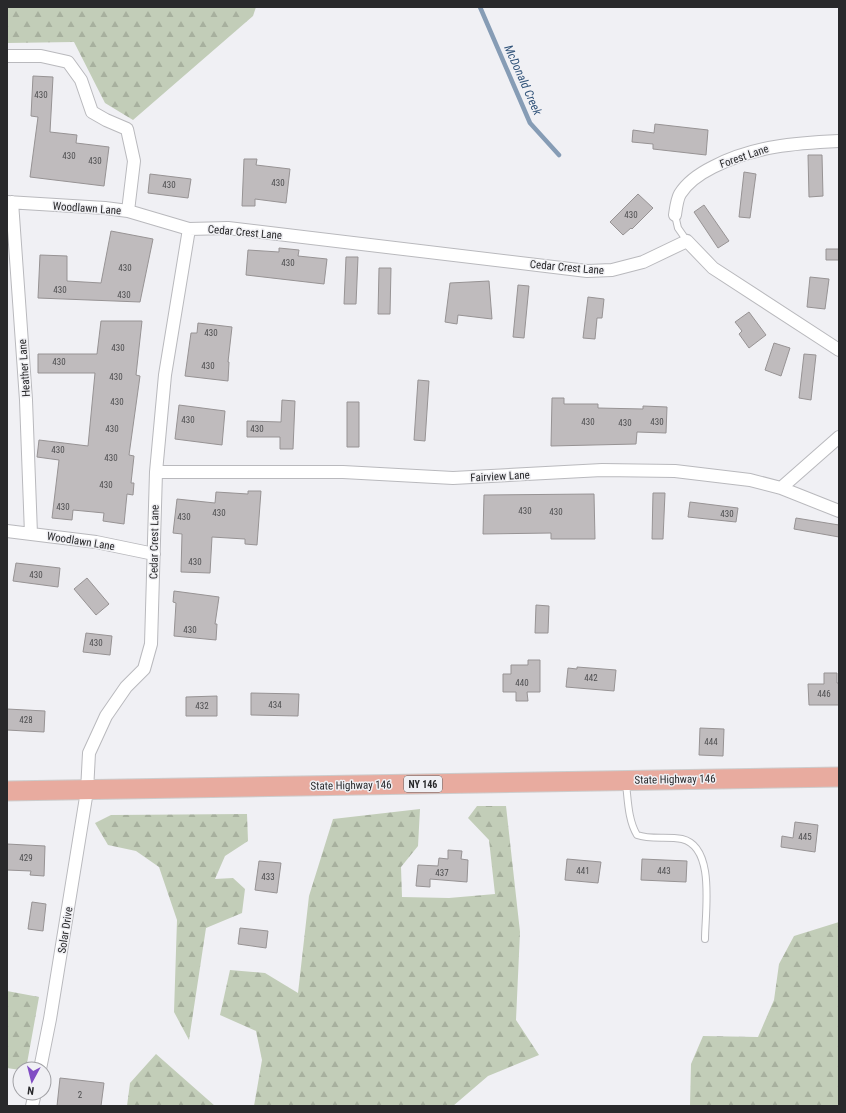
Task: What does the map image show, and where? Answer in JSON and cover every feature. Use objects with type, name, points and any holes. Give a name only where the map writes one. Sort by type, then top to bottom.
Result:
[{"type":"main road","name":"State Highway 146","points":[[7,791],[87,791],[625,779],[839,777]]},
{"type":"street","points":[[7,56],[41,56],[68,62],[80,80],[92,112],[127,129],[134,161],[128,211]]},
{"type":"street","name":"Forest Lane","points":[[675,215],[680,194],[690,182],[702,173],[728,160],[767,147],[839,141]]},
{"type":"street","name":"Woodlawn Lane","points":[[9,202],[128,211],[189,228]]},
{"type":"street","name":"Heather Lane","points":[[9,202],[26,400],[30,534]]},
{"type":"street","name":"Cedar Crest Lane","points":[[87,791],[89,753],[106,716],[126,686],[144,669],[151,644],[156,472],[165,375],[189,228],[228,228],[587,271],[612,270],[643,262],[687,241]]},
{"type":"street","points":[[687,241],[713,268],[839,350]]},
{"type":"street","points":[[781,488],[839,437]]},
{"type":"street","name":"Fairview Lane","points":[[156,472],[343,472],[453,478],[602,470],[667,471],[750,480],[781,488],[839,511]]},
{"type":"street","name":"Woodlawn Lane","points":[[7,531],[30,534],[50,534],[154,554]]},
{"type":"street","name":"Solar Drive","points":[[42,1061],[50,1019],[87,791]]},
{"type":"lane","points":[[675,215],[678,228],[687,241]]},
{"type":"lane","points":[[625,779],[629,812],[637,835],[644,838],[667,837],[684,840],[699,849],[706,867],[705,939]]},
{"type":"green space","points":[[7,7],[256,7],[253,16],[133,120],[105,103],[74,42],[7,43]]},
{"type":"green space","points":[[477,806],[506,806],[520,932],[516,1020],[539,1055],[488,1076],[453,1106],[254,1106],[262,1060],[256,1031],[220,1015],[230,970],[265,973],[298,993],[309,896],[333,819],[420,809],[418,846],[401,867],[402,897],[449,898],[495,894],[489,840],[468,818]]},
{"type":"green space","points":[[247,814],[248,841],[225,856],[215,879],[233,878],[245,889],[242,913],[206,928],[189,1040],[174,1012],[177,920],[159,867],[136,851],[108,845],[95,823],[111,815]]},
{"type":"green space","points":[[839,922],[839,1106],[690,1106],[691,1064],[703,1036],[758,1037],[774,1000],[779,964],[794,936]]},
{"type":"green space","points":[[7,991],[39,997],[27,1061],[12,1061],[12,1069],[7,1068]]},
{"type":"green space","points":[[156,1054],[215,1106],[127,1106],[130,1083]]},
{"type":"building","points":[[33,76],[53,77],[50,132],[77,135],[76,143],[109,147],[104,186],[30,177],[38,117],[31,116]]},
{"type":"building","points":[[655,124],[708,130],[706,155],[653,149],[653,144],[632,142],[633,130],[654,133]]},
{"type":"building","points":[[808,155],[822,155],[823,196],[809,197]]},
{"type":"building","points":[[244,159],[257,159],[256,165],[290,169],[286,203],[255,199],[255,206],[242,206]]},
{"type":"building","points":[[744,172],[756,174],[750,218],[739,217]]},
{"type":"building","points":[[150,174],[191,179],[188,198],[148,193]]},
{"type":"building","points":[[638,194],[653,208],[632,229],[631,228],[623,235],[610,222]]},
{"type":"building","points":[[704,205],[729,241],[718,248],[694,212]]},
{"type":"building","points":[[111,231],[153,239],[140,302],[38,298],[40,255],[67,256],[67,281],[101,283]]},
{"type":"building","points":[[279,248],[299,250],[298,256],[327,259],[324,284],[246,275],[248,250],[279,252]]},
{"type":"building","points":[[826,249],[839,249],[839,260],[826,260]]},
{"type":"building","points":[[346,257],[358,257],[356,304],[344,304]]},
{"type":"building","points":[[379,268],[391,268],[390,314],[378,314]]},
{"type":"building","points":[[810,277],[829,279],[825,309],[807,307]]},
{"type":"building","points":[[489,281],[492,319],[458,315],[457,324],[445,322],[450,283]]},
{"type":"building","points":[[518,285],[529,286],[524,338],[513,337]]},
{"type":"building","points":[[588,297],[604,299],[602,318],[597,318],[595,339],[583,338]]},
{"type":"building","points":[[749,312],[766,335],[749,348],[739,334],[742,331],[735,322]]},
{"type":"building","points":[[101,321],[142,321],[136,375],[140,376],[129,455],[134,456],[131,483],[134,483],[133,495],[127,494],[124,524],[103,521],[104,513],[73,510],[72,520],[52,518],[59,460],[37,457],[39,440],[88,446],[95,373],[38,373],[38,354],[97,354]]},
{"type":"building","points":[[198,323],[232,327],[228,362],[228,381],[185,376],[191,333],[197,333]]},
{"type":"building","points":[[774,343],[790,348],[781,376],[765,370]]},
{"type":"building","points":[[804,354],[816,355],[811,400],[799,398]]},
{"type":"building","points":[[418,380],[429,381],[425,441],[414,440]]},
{"type":"building","points":[[552,398],[564,398],[564,404],[598,404],[598,408],[643,409],[643,406],[667,407],[666,433],[637,432],[636,444],[551,446]]},
{"type":"building","points":[[282,400],[295,401],[293,449],[280,449],[280,437],[247,437],[247,421],[281,422]]},
{"type":"building","points":[[347,402],[359,402],[359,447],[347,447]]},
{"type":"building","points":[[179,405],[225,411],[222,445],[175,439]]},
{"type":"building","points":[[248,491],[261,491],[257,545],[245,544],[245,539],[212,537],[210,573],[181,572],[182,534],[173,533],[177,499],[215,503],[216,492],[248,494]]},
{"type":"building","points":[[653,493],[665,493],[663,539],[652,539]]},
{"type":"building","points":[[594,494],[595,539],[551,539],[551,533],[483,534],[484,495]]},
{"type":"building","points":[[690,502],[738,508],[736,522],[688,517]]},
{"type":"building","points":[[796,518],[839,525],[839,537],[794,529]]},
{"type":"building","points":[[16,563],[60,568],[58,587],[13,581]]},
{"type":"building","points":[[87,578],[109,604],[96,615],[74,589]]},
{"type":"building","points":[[174,591],[219,597],[215,624],[217,624],[216,640],[174,636],[176,603],[173,602]]},
{"type":"building","points":[[536,605],[549,606],[548,633],[535,633]]},
{"type":"building","points":[[86,633],[112,636],[110,655],[83,652]]},
{"type":"building","points":[[528,660],[540,660],[540,692],[527,692],[528,701],[516,701],[516,692],[503,692],[503,674],[511,674],[511,665],[528,665]]},
{"type":"building","points":[[577,667],[616,670],[614,691],[566,687],[568,668],[577,669]]},
{"type":"building","points":[[824,673],[837,673],[837,683],[839,683],[839,705],[809,705],[808,684],[824,684]]},
{"type":"building","points":[[251,693],[299,694],[298,716],[251,715]]},
{"type":"building","points":[[217,696],[217,716],[186,716],[186,697]]},
{"type":"building","points":[[7,709],[45,711],[44,732],[7,730]]},
{"type":"building","points":[[700,728],[724,729],[723,756],[699,755]]},
{"type":"building","points":[[795,822],[818,825],[815,852],[781,847],[782,836],[793,838]]},
{"type":"building","points":[[7,844],[45,846],[44,876],[30,875],[31,871],[7,870]]},
{"type":"building","points":[[448,850],[462,851],[461,859],[468,860],[467,882],[430,879],[430,887],[416,886],[418,865],[438,866],[439,858],[448,859]]},
{"type":"building","points":[[567,859],[601,862],[598,883],[565,880]]},
{"type":"building","points":[[642,859],[687,861],[686,882],[641,880]]},
{"type":"building","points":[[259,861],[281,863],[277,893],[255,890]]},
{"type":"building","points":[[32,902],[46,904],[43,931],[28,929]]},
{"type":"building","points":[[240,928],[268,931],[266,948],[238,944]]},
{"type":"building","points":[[60,1078],[104,1083],[101,1106],[57,1106]]},
{"type":"waterway","name":"McDonald Creek","points":[[480,7],[530,123],[559,155]]}]
